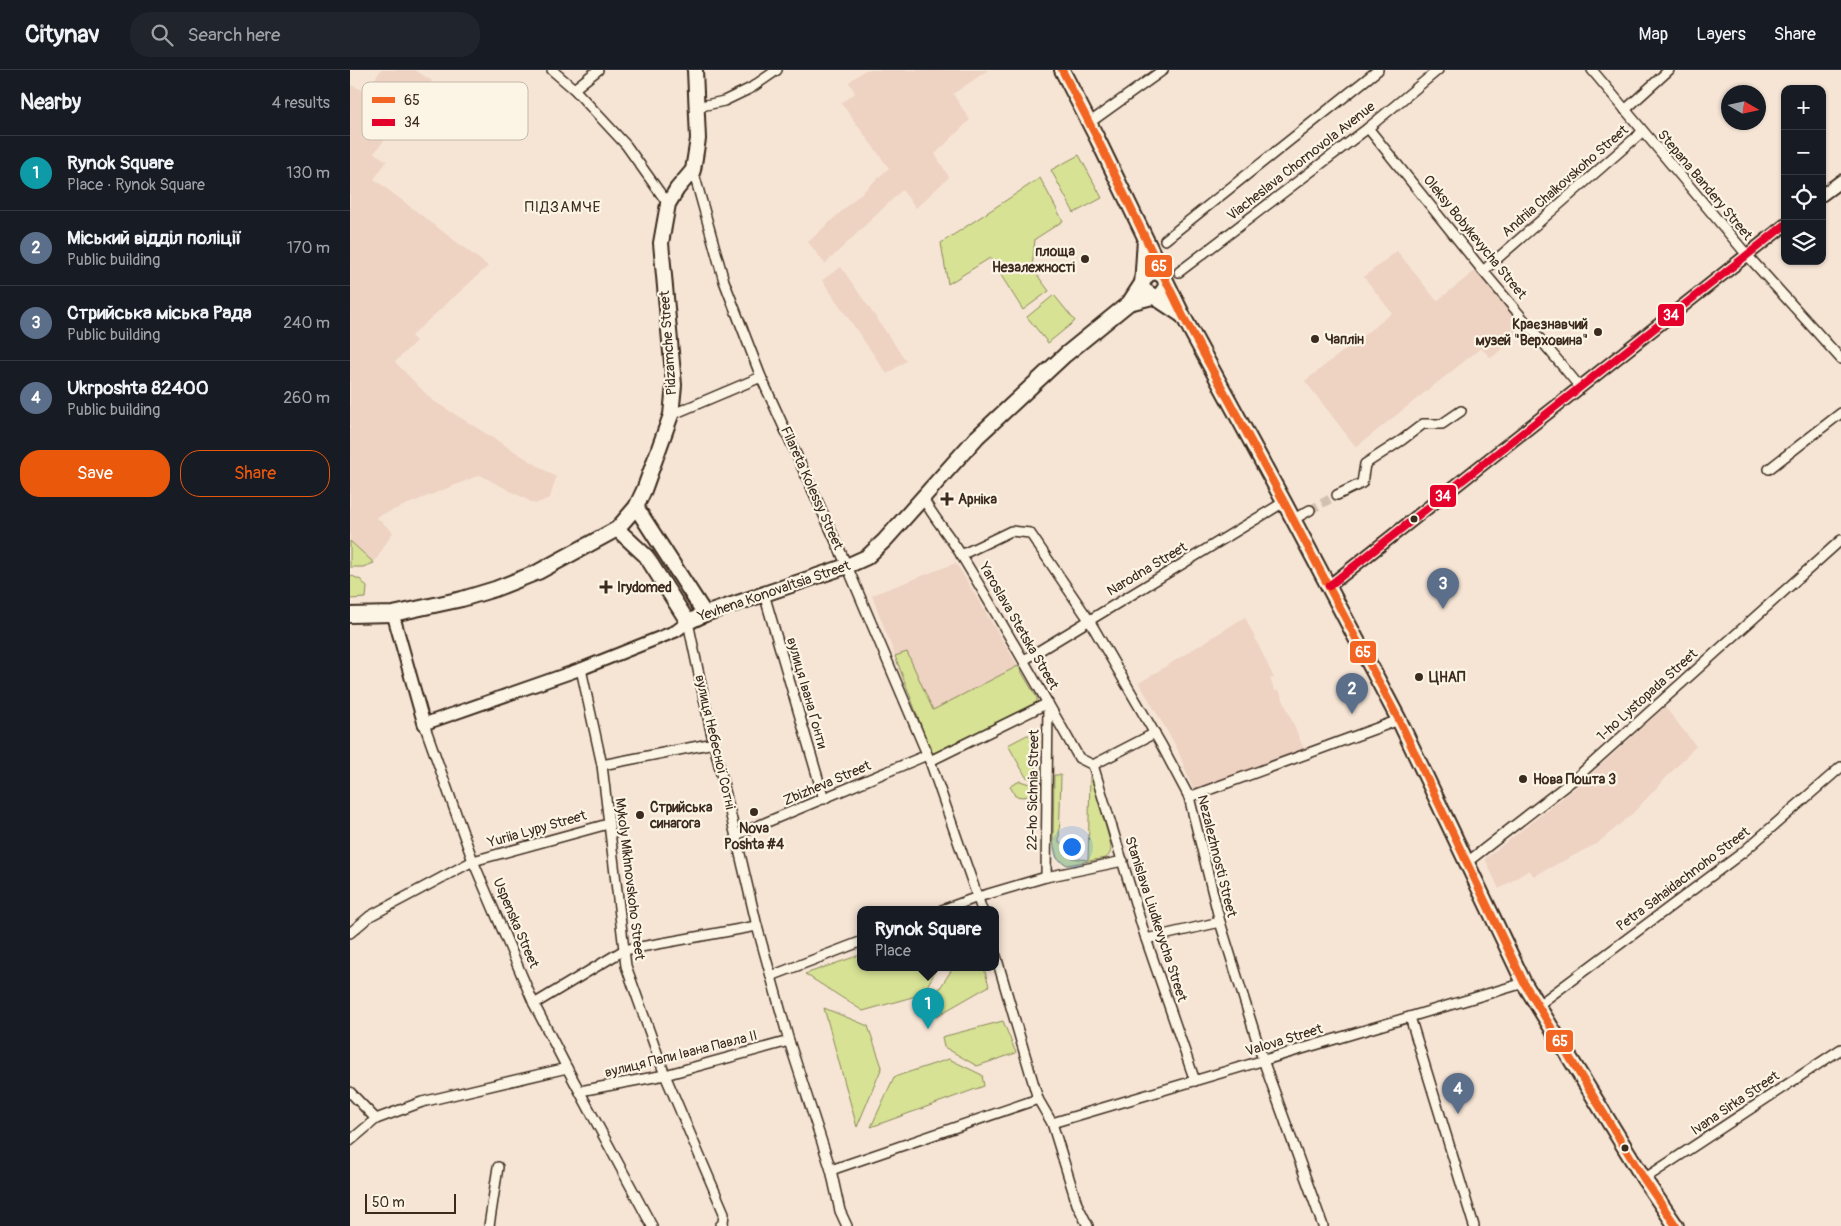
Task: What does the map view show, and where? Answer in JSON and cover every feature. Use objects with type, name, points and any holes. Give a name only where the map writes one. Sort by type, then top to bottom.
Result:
[{"type":"main road","name":"Filareta Kolessy Street","points":[[693,170],[698,139],[695,70]]},
{"type":"main road","points":[[1062,70],[1183,316],[1330,586],[1399,720],[1524,983],[1644,1179],[1676,1226]]},
{"type":"main road","name":"Pidzamche Street","points":[[617,529],[636,507],[671,415],[674,385],[661,243],[668,204],[677,189],[693,170]]},
{"type":"main road","name":"Yevhena Konovaltsia Street","points":[[688,622],[706,614],[847,566],[867,557],[977,437],[1065,355],[1129,303],[1142,281],[1145,238]]},
{"type":"main road","points":[[1151,296],[1164,292],[1166,282],[1162,274],[1152,272],[1148,274],[1142,281],[1144,290],[1151,296],[1183,316]]},
{"type":"main road","name":"Yevhena Konovaltsia Street","points":[[1129,303],[1151,296]]},
{"type":"main road","points":[[636,507],[706,614]]},
{"type":"main road","points":[[350,615],[393,614],[462,599],[538,572],[617,529]]},
{"type":"main road","name":"вулиця Небесної Сотні","points":[[617,529],[646,556],[688,622]]},
{"type":"street","points":[[552,70],[574,89],[626,145],[668,204]]},
{"type":"street","points":[[574,89],[598,70]]},
{"type":"street","points":[[697,107],[724,102],[751,88],[777,70]]},
{"type":"street","points":[[1089,123],[1164,70]]},
{"type":"street","name":"Viacheslava Chornovola Avenue","points":[[1165,240],[1378,70]]},
{"type":"street","name":"Viacheslava Chornovola Avenue","points":[[1179,272],[1368,128],[1438,70]]},
{"type":"street","name":"Stepana Bandery Street","points":[[1592,70],[1747,255],[1841,359]]},
{"type":"street","points":[[1625,110],[1669,70]]},
{"type":"street","name":"Oleksy Bobykevycha Street","points":[[1368,128],[1483,271],[1580,387]]},
{"type":"street","name":"Andriia Chaikovskoho Street","points":[[1483,271],[1642,132]]},
{"type":"street","name":"Filareta Kolessy Street","points":[[693,170],[724,281],[761,377],[847,566],[929,758],[981,906]]},
{"type":"street","points":[[1826,193],[1841,181]]},
{"type":"street","points":[[1330,586],[1781,228]]},
{"type":"street","points":[[671,415],[761,377]]},
{"type":"street","points":[[1337,496],[1362,483],[1365,464],[1423,424],[1442,424],[1461,411]]},
{"type":"street","points":[[1769,469],[1841,413]]},
{"type":"street","name":"Yaroslava Stetska Street","points":[[923,498],[962,555],[1079,758],[1093,765]]},
{"type":"street","name":"Narodna Street","points":[[1024,660],[1284,502]]},
{"type":"street","points":[[1294,519],[1310,510]]},
{"type":"street","name":"Nezalezhnosti Street","points":[[962,555],[1011,531],[1030,533],[1089,620],[1155,732],[1189,797],[1220,922],[1263,1060],[1323,1226]]},
{"type":"street","name":"1-ho Lystopada Street","points":[[1466,863],[1577,777],[1841,540]]},
{"type":"street","name":"вулиця Івана Ґонти","points":[[764,594],[824,800]]},
{"type":"street","name":"Uspenska Street","points":[[393,614],[424,724],[474,861],[534,1004],[652,1226]]},
{"type":"street","name":"Yevhena Konovaltsia Street","points":[[424,724],[581,669],[676,631],[688,622]]},
{"type":"street","name":"вулиця Небесної Сотні","points":[[688,622],[757,926],[789,1041],[831,1170],[840,1211],[846,1226]]},
{"type":"street","name":"Mykoly Mikhnovskoho Street","points":[[581,669],[602,765],[626,966],[665,1075],[724,1213],[723,1222],[720,1226]]},
{"type":"street","name":"Zbizheva Street","points":[[736,835],[929,758],[1048,703]]},
{"type":"street","name":"22-ho Sichnia Street","points":[[1046,877],[1048,703]]},
{"type":"street","points":[[1189,797],[1399,720]]},
{"type":"street","points":[[1093,765],[1155,732]]},
{"type":"street","points":[[602,765],[714,743]]},
{"type":"street","name":"Stanislava Liudkevycha Street","points":[[1093,765],[1146,939],[1195,1081]]},
{"type":"street","name":"Petra Sahaidachnoho Street","points":[[1537,1006],[1742,853],[1841,767]]},
{"type":"street","name":"Yuriia Lypy Street","points":[[350,933],[370,916],[474,861],[608,824]]},
{"type":"street","points":[[952,906],[978,896],[1046,877],[1123,861]]},
{"type":"street","points":[[1146,939],[1220,922]]},
{"type":"street","points":[[534,1004],[624,950],[757,926]]},
{"type":"street","points":[[771,976],[857,943]]},
{"type":"street","points":[[999,966],[1038,1099],[1052,1123],[1077,1204],[1088,1226]]},
{"type":"street","name":"Valova Street","points":[[1052,1123],[1524,983]]},
{"type":"street","points":[[1410,1017],[1474,1226]]},
{"type":"street","name":"вулиця Папи Івана Павла II","points":[[580,1092],[665,1075],[789,1041]]},
{"type":"street","name":"Ivana Sirka Street","points":[[1644,1179],[1841,1049]]},
{"type":"street","points":[[350,1141],[376,1119],[422,1102],[567,1068]]},
{"type":"street","points":[[350,1092],[376,1119]]},
{"type":"street","points":[[831,1170],[1038,1099]]},
{"type":"street","points":[[489,1226],[498,1167]]},
{"type":"shaded area","points":[[381,70],[415,70],[432,81],[431,82],[372,82]]},
{"type":"shaded area","points":[[865,70],[988,70],[953,94],[970,120],[935,154],[949,177],[916,208],[902,190],[825,264],[808,242],[889,168],[841,103],[855,93],[849,82]]},
{"type":"shaded area","points":[[350,85],[362,90],[362,140],[384,140],[374,153],[387,161],[374,179],[488,266],[411,336],[416,341],[395,362],[432,400],[556,477],[550,498],[535,504],[480,475],[376,517],[393,532],[374,563],[350,541]]},
{"type":"shaded area","points":[[1397,251],[1437,301],[1475,271],[1525,330],[1491,358],[1481,348],[1356,447],[1305,381],[1392,313],[1364,277]]},
{"type":"shaded area","points":[[841,267],[906,361],[887,374],[822,280]]},
{"type":"shaded area","points":[[956,563],[1037,698],[1037,702],[934,753],[931,752],[872,595]]},
{"type":"shaded area","points":[[1245,617],[1274,678],[1270,679],[1275,691],[1279,690],[1305,752],[1194,792],[1177,748],[1139,683]]},
{"type":"shaded area","points":[[1665,707],[1696,746],[1632,814],[1598,843],[1534,876],[1529,870],[1499,889],[1485,859],[1579,785]]},
{"type":"green space","points":[[1079,155],[1102,198],[1074,213],[1051,170]]},
{"type":"green space","points":[[1040,178],[1063,221],[1035,239],[1032,268],[1049,291],[1023,310],[990,258],[948,284],[941,243]]},
{"type":"green space","points":[[1054,295],[1075,321],[1048,343],[1027,317]]},
{"type":"green space","points":[[350,541],[374,563],[363,567],[350,567]]},
{"type":"green space","points":[[350,575],[361,580],[367,587],[366,598],[350,599]]},
{"type":"green space","points":[[907,652],[933,710],[1018,666],[1037,698],[1037,702],[934,753],[931,752],[895,656]]},
{"type":"green space","points":[[1027,735],[1034,736],[1035,740],[1036,780],[1026,777],[1008,745]]},
{"type":"green space","points":[[1054,775],[1061,775],[1059,843],[1067,844],[1067,851],[1072,858],[1088,860],[1090,776],[1092,776],[1110,842],[1110,853],[1106,858],[1067,865],[1057,858],[1053,842]]},
{"type":"green space","points":[[1020,781],[1036,786],[1036,794],[1023,797],[1015,796],[1010,786]]},
{"type":"green space","points":[[857,956],[857,971],[935,971],[923,994],[863,1011],[805,974]]},
{"type":"green space","points":[[951,971],[985,971],[989,986],[935,1017],[932,1000]]},
{"type":"green space","points":[[824,1008],[868,1026],[882,1067],[857,1127]]},
{"type":"green space","points":[[1003,1021],[1016,1053],[977,1066],[944,1047],[942,1037]]},
{"type":"green space","points":[[949,1059],[982,1075],[984,1086],[871,1127],[894,1077]]},
{"type":"tunnel","points":[[1310,510],[1337,495]]},
{"type":"transit line","name":"65","points":[[1062,70],[1183,316],[1399,720],[1524,983],[1644,1179],[1676,1226]]},
{"type":"transit line","name":"34","points":[[1329,586],[1781,228]]},
{"type":"place","name":"площа Незалежності","points":[[1085,259]]},
{"type":"place","name":"Краєзнавчий музей \"Верховина\"","points":[[1598,332]]},
{"type":"place","name":"Чаплін","points":[[1315,339]]},
{"type":"place","name":"Арніка","points":[[947,499]]},
{"type":"place","name":"Irydomed","points":[[606,587]]},
{"type":"place","name":"Стрийська міська Рада","points":[[1443,609]]},
{"type":"place","name":"ЦНАП","points":[[1419,677]]},
{"type":"place","name":"Міський відділ поліції","points":[[1352,714]]},
{"type":"place","name":"Нова Пошта 3","points":[[1523,779]]},
{"type":"place","name":"Nova Poshta #4","points":[[754,812]]},
{"type":"place","name":"Стрийська синагога","points":[[640,815]]},
{"type":"place","name":"Rynok Square","points":[[928,1029]]},
{"type":"place","name":"Ukrposhta 82400","points":[[1458,1114]]},
{"type":"district","name":"ПІДЗАМЧЕ","points":[[563,207]]}]
